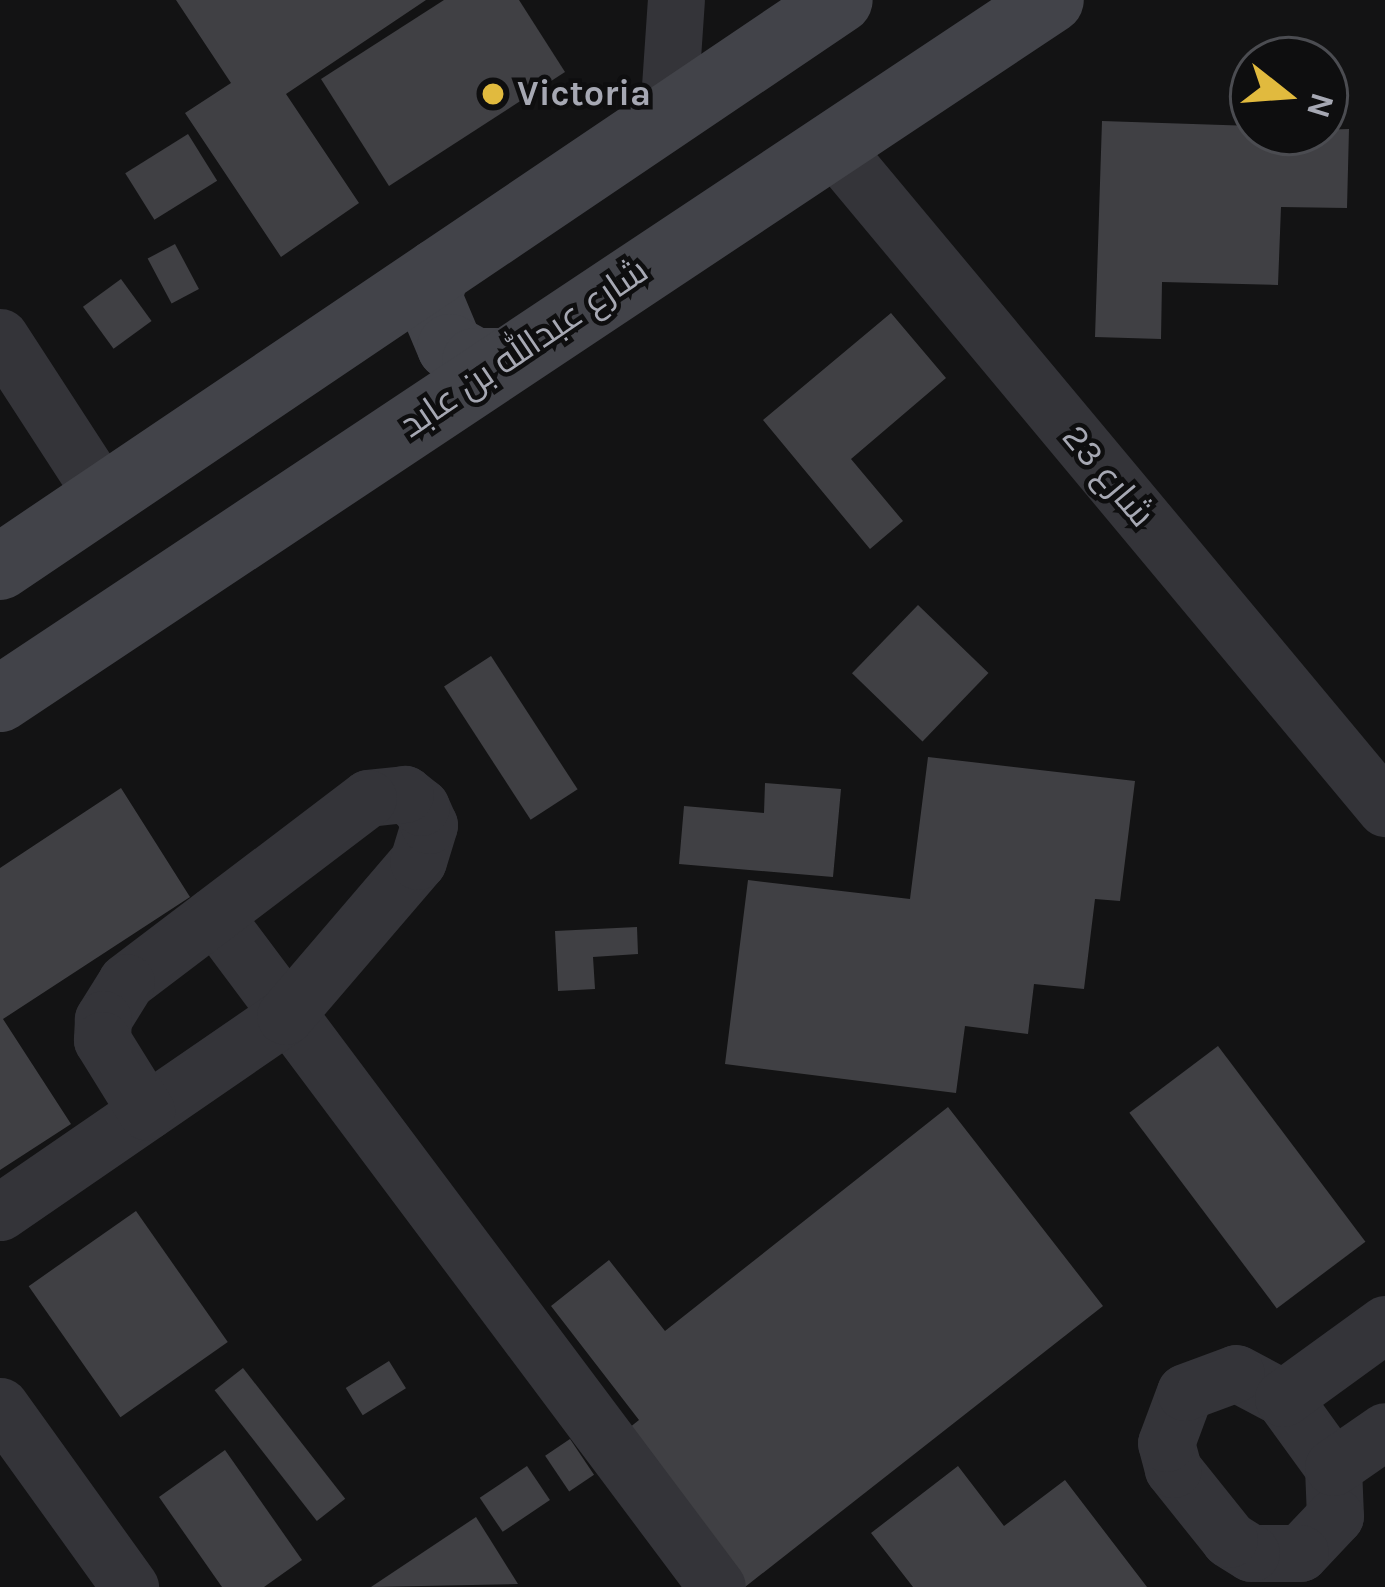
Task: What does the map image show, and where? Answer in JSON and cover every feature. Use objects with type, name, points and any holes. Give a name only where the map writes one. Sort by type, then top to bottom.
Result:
[{"type":"main road","points":[[0,567],[840,0]]},
{"type":"main road","name":"شارع عبدالله بن عابد","points":[[0,699],[1051,0]]},
{"type":"main road","points":[[437,272],[429,297],[450,347],[475,361],[503,361]]},
{"type":"street","points":[[668,116],[676,0]]},
{"type":"street","name":"شارع 23","points":[[831,145],[1385,808]]},
{"type":"street","points":[[0,338],[104,497]]},
{"type":"street","points":[[0,1212],[146,1112],[285,1016],[418,861],[429,825],[422,807],[405,794],[368,798],[126,982],[103,1018],[109,1061],[146,1112]]},
{"type":"street","points":[[214,916],[717,1587]]},
{"type":"street","points":[[1283,1398],[1385,1324]]},
{"type":"street","points":[[1236,1373],[1283,1398],[1334,1467],[1335,1516],[1321,1539],[1275,1558],[1229,1540],[1172,1469],[1166,1443],[1186,1392],[1236,1373]]},
{"type":"street","points":[[0,1406],[130,1587]]},
{"type":"street","points":[[1334,1467],[1385,1431]]},
{"type":"building","points":[[176,0],[426,0],[286,94],[359,203],[281,257],[185,113],[231,83]]},
{"type":"building","points":[[444,0],[519,0],[565,72],[389,186],[321,79]]},
{"type":"building","points":[[1102,121],[1229,125],[1229,156],[1348,156],[1347,208],[1281,207],[1278,285],[1162,282],[1161,339],[1095,337]]},
{"type":"building","points":[[188,134],[217,181],[154,220],[125,173]]},
{"type":"building","points":[[175,244],[199,289],[172,304],[148,259]]},
{"type":"building","points":[[121,279],[152,321],[114,349],[83,307]]},
{"type":"building","points":[[891,313],[946,378],[851,459],[903,521],[870,549],[763,420]]},
{"type":"building","points":[[918,605],[988,673],[923,741],[852,673]]},
{"type":"building","points":[[491,656],[578,789],[531,820],[444,686]]},
{"type":"building","points":[[928,757],[1135,781],[1120,901],[1095,899],[1084,989],[1034,984],[1028,1034],[965,1026],[956,1093],[725,1064],[748,880],[910,899]]},
{"type":"building","points":[[765,783],[841,789],[833,877],[679,864],[684,806],[764,813]]},
{"type":"building","points":[[121,788],[190,897],[3,1019],[71,1124],[0,1170],[0,868]]},
{"type":"building","points":[[637,927],[638,954],[593,957],[595,989],[558,991],[555,931]]},
{"type":"building","points":[[1218,1046],[1365,1242],[1277,1308],[1129,1113]]},
{"type":"building","points":[[948,1107],[1103,1306],[745,1587],[614,1440],[639,1420],[551,1306],[609,1260],[665,1331]]},
{"type":"building","points":[[136,1211],[228,1342],[120,1417],[29,1286]]},
{"type":"building","points":[[389,1361],[406,1388],[363,1415],[346,1388]]},
{"type":"building","points":[[243,1368],[345,1499],[317,1521],[215,1390]]},
{"type":"building","points":[[570,1439],[594,1475],[569,1491],[545,1456]]},
{"type":"building","points":[[225,1450],[302,1560],[264,1587],[222,1587],[159,1497]]},
{"type":"building","points":[[527,1466],[550,1500],[503,1532],[480,1498]]},
{"type":"building","points":[[958,1466],[1004,1526],[1065,1480],[1147,1587],[913,1587],[871,1533]]},
{"type":"building","points":[[476,1517],[518,1584],[371,1587]]},
{"type":"place","name":"Victoria","points":[[493,94]]}]
